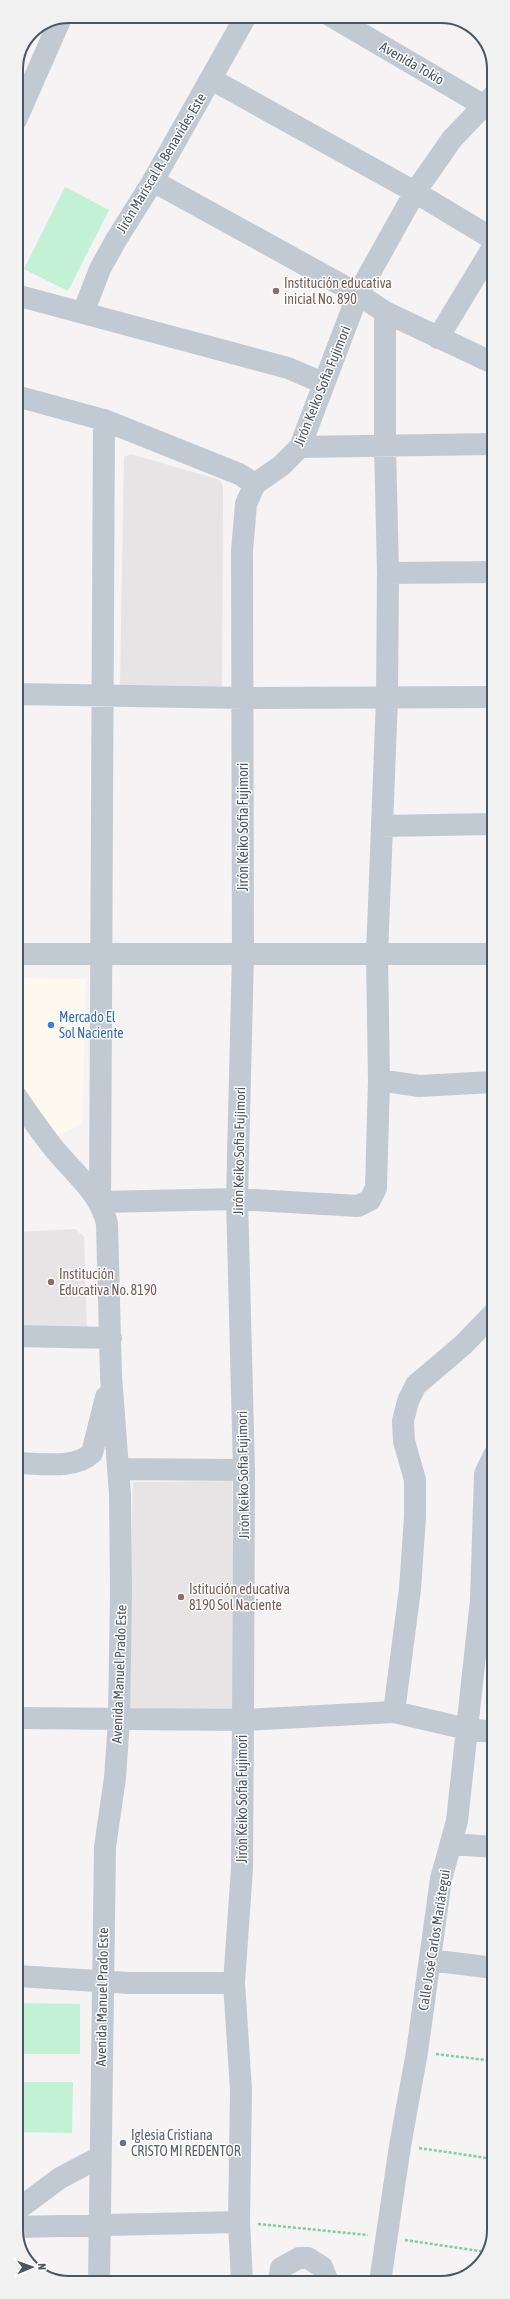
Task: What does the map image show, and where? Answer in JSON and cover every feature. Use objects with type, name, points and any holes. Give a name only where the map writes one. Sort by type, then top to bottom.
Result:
[{"type":"street","name":"Jirón Mariscal R. Benavides Este","points":[[83,313],[100,269],[116,240],[153,181],[242,23]]},
{"type":"street","name":"Avenida Tokio","points":[[344,23],[487,102]]},
{"type":"street","points":[[23,103],[55,26]]},
{"type":"street","points":[[211,79],[415,192],[487,235]]},
{"type":"street","name":"Jirón Keiko Sofia Fujimori","points":[[242,2276],[239,2222],[242,2090],[234,1983],[242,1868],[244,1470],[237,1199],[243,954],[242,551],[246,504],[255,484],[281,466],[300,447],[358,294],[415,192],[452,138],[487,107]]},
{"type":"street","points":[[153,181],[358,294],[386,312],[438,338],[487,359]]},
{"type":"street","points":[[438,338],[487,257]]},
{"type":"street","points":[[23,297],[288,368],[323,384]]},
{"type":"street","points":[[104,420],[104,695],[100,954],[100,1202],[237,1199],[358,1206],[370,1200],[376,1188],[379,1080],[377,955],[387,698],[388,573],[385,445],[386,312]]},
{"type":"street","points":[[23,398],[104,420],[239,474],[255,484]]},
{"type":"street","points":[[300,447],[487,444]]},
{"type":"street","points":[[388,573],[487,572]]},
{"type":"street","points":[[23,694],[243,698],[487,697]]},
{"type":"street","points":[[382,826],[487,824]]},
{"type":"street","points":[[23,954],[487,954]]},
{"type":"street","points":[[379,1080],[419,1086],[487,1082]]},
{"type":"street","name":"Avenida Manuel Prado Este","points":[[23,1106],[39,1130],[100,1202],[108,1224],[111,1376],[121,1509],[119,1720],[115,1778],[105,1847],[99,2276]]},
{"type":"street","points":[[394,1712],[410,1589],[415,1517],[415,1480],[404,1441],[403,1421],[408,1401],[416,1385],[463,1345],[487,1320]]},
{"type":"street","points":[[23,1336],[111,1338]]},
{"type":"street","points":[[23,1463],[75,1462],[86,1459],[92,1453],[111,1376]]},
{"type":"street","points":[[118,1469],[244,1470]]},
{"type":"street","name":"Calle José Carlos Mariátegui","points":[[381,2276],[400,2146],[417,2052],[440,1879],[452,1844],[457,1821],[481,1600],[485,1474],[487,1470]]},
{"type":"street","points":[[23,1718],[243,1720],[394,1712],[467,1729],[487,1731]]},
{"type":"street","points":[[452,1844],[487,1846]]},
{"type":"street","points":[[430,1960],[487,1967]]},
{"type":"street","points":[[23,1976],[102,1982],[234,1983]]},
{"type":"street","points":[[23,2206],[60,2178],[100,2157]]},
{"type":"street","points":[[23,2227],[100,2227],[239,2222]]},
{"type":"street","points":[[280,2276],[281,2268],[292,2261],[308,2258],[322,2267],[326,2276]]},
{"type":"path","points":[[417,2052],[487,2060]]},
{"type":"path","points":[[400,2146],[487,2158]]},
{"type":"path","points":[[239,2222],[386,2237],[481,2251]]},
{"type":"shaded area","points":[[131,454],[220,480],[223,487],[222,688],[126,690],[120,684],[124,457]]},
{"type":"shaded area","name":"Mercado El Sol Naciente","points":[[23,978],[86,979],[82,1123],[55,1138],[25,1096],[23,1091]]},
{"type":"shaded area","name":"Institución Educativa No. 8190","points":[[75,1229],[84,1237],[87,1330],[23,1328],[23,1232]]},
{"type":"shaded area","name":"Istitución educativa 8190 Sol Naciente","points":[[232,1481],[232,1712],[128,1712],[133,1482]]},
{"type":"green space","points":[[65,187],[109,210],[68,291],[24,269]]},
{"type":"green space","points":[[23,2003],[80,2004],[80,2054],[23,2054]]},
{"type":"green space","points":[[23,2082],[73,2082],[72,2133],[23,2132]]},
{"type":"place","name":"Institución educativa inicial No. 890","points":[[276,291]]},
{"type":"place","name":"Mercado El Sol Naciente","points":[[51,1025]]},
{"type":"place","name":"Institución Educativa No. 8190","points":[[51,1282]]},
{"type":"place","name":"Istitución educativa 8190 Sol Naciente","points":[[181,1597]]},
{"type":"place","name":"Iglesia Cristiana CRISTO MI REDENTOR","points":[[123,2143]]}]
